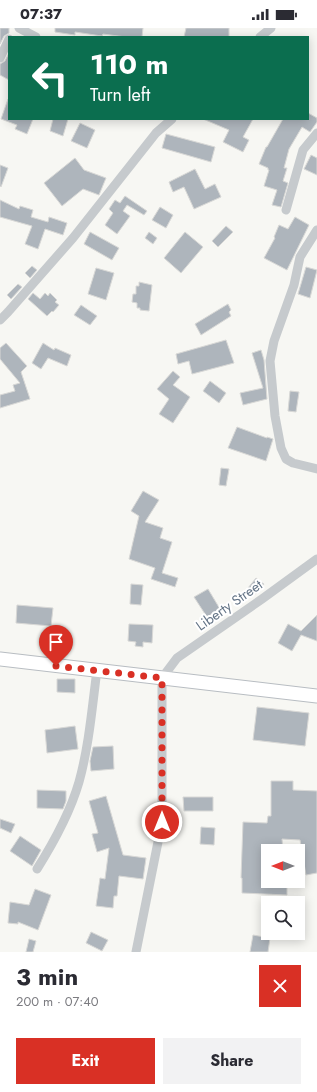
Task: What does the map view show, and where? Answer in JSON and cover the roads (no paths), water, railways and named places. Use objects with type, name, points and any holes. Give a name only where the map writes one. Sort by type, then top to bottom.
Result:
[{"type":"main road","points":[[0,659],[317,696]]},
{"type":"street","points":[[19,28],[34,36]]},
{"type":"street","points":[[261,36],[271,28]]},
{"type":"street","points":[[0,58],[8,42]]},
{"type":"street","points":[[0,320],[73,238],[156,132],[171,120]]},
{"type":"street","points":[[286,210],[303,150],[317,133]]},
{"type":"street","points":[[317,230],[300,257],[294,285],[274,341],[270,361],[275,416],[281,448],[286,459],[293,463],[317,469]]},
{"type":"street","name":"Liberty Street","points":[[162,678],[177,658],[317,559]]},
{"type":"street","points":[[37,869],[59,832],[79,783],[86,754],[97,670]]},
{"type":"street","points":[[136,952],[162,822],[162,678]]}]
